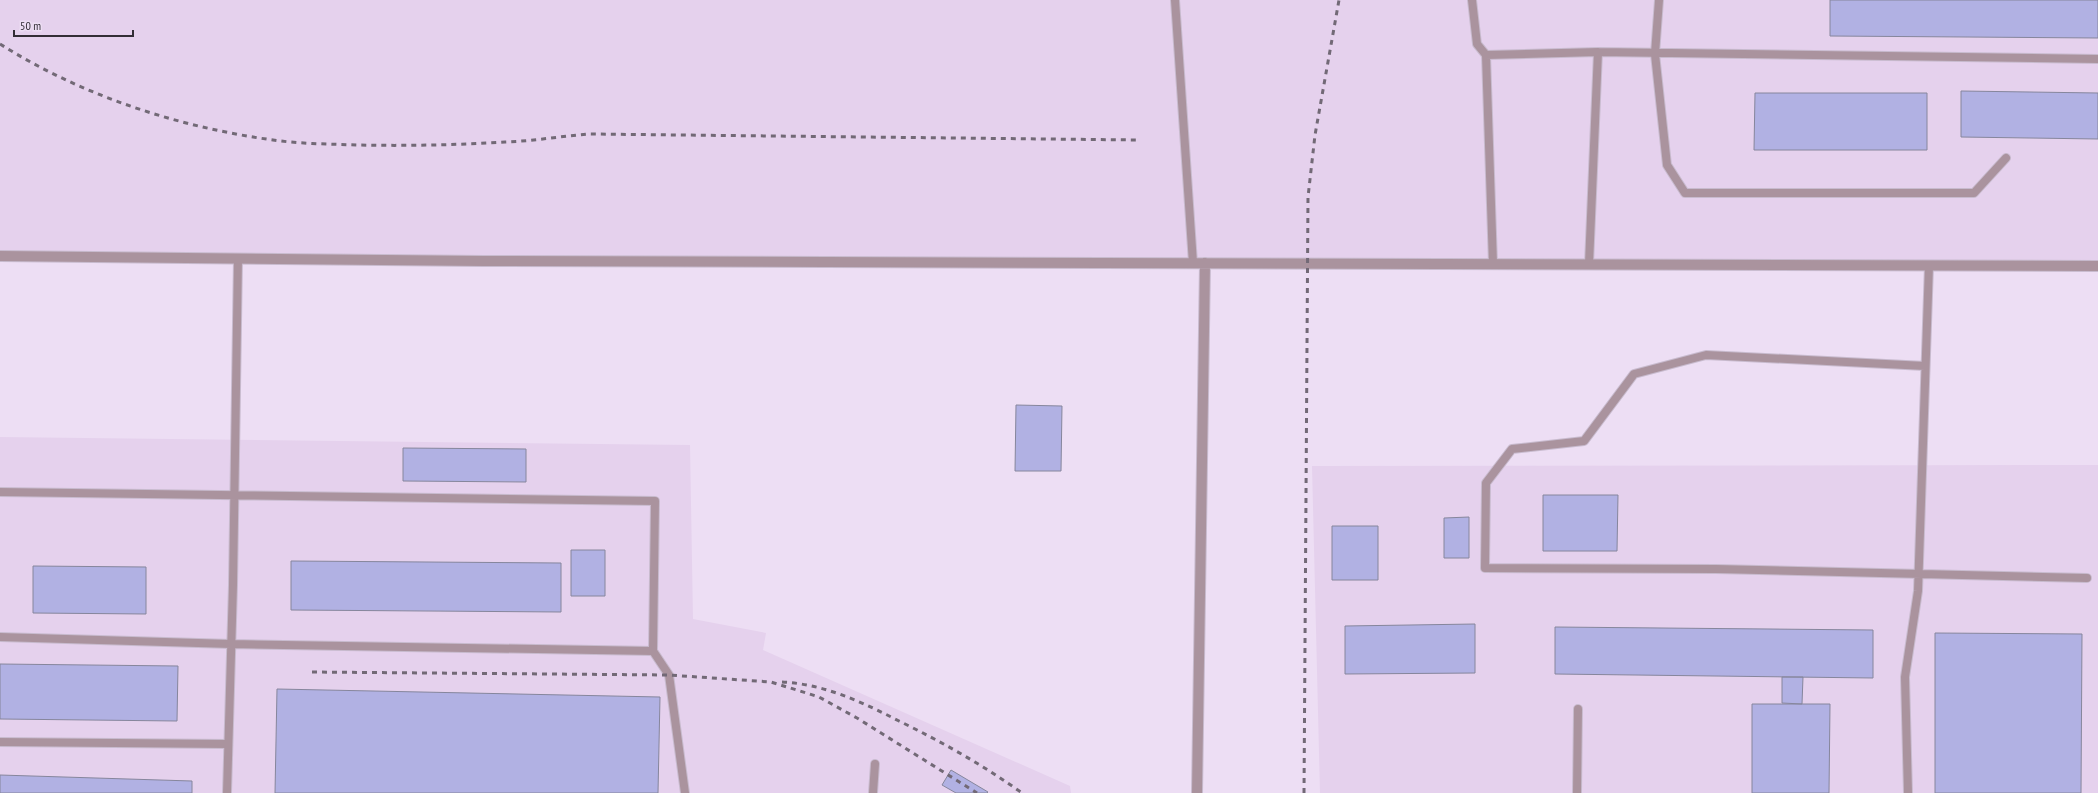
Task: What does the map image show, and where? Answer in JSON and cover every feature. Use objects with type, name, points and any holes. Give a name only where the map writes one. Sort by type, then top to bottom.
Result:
[{"type":"street","points":[[0,256],[483,261],[2098,266]]},
{"type":"street","points":[[1197,793],[1205,264]]},
{"type":"lane","points":[[1175,0],[1193,263]]},
{"type":"lane","points":[[1472,0],[1477,44],[1486,55],[1493,264]]},
{"type":"lane","points":[[1659,0],[1655,54],[1667,165],[1685,193],[1974,193],[2006,158]]},
{"type":"lane","points":[[1486,55],[1598,52],[1655,54],[2098,59]]},
{"type":"lane","points":[[1589,264],[1598,52]]},
{"type":"lane","points":[[227,793],[235,494],[238,258]]},
{"type":"lane","points":[[1908,793],[1905,677],[1906,660],[1916,611],[1919,574],[1929,265]]},
{"type":"lane","points":[[1925,366],[1706,355],[1634,374],[1584,441],[1512,449],[1486,483],[1485,568],[1716,569],[2087,578]]},
{"type":"lane","points":[[0,492],[235,494],[656,501],[653,652],[669,675],[685,793]]},
{"type":"lane","points":[[0,637],[231,644],[653,652]]},
{"type":"lane","points":[[1577,793],[1578,709]]},
{"type":"lane","points":[[0,742],[228,744]]},
{"type":"lane","points":[[873,793],[874,764]]},
{"type":"shaded area","points":[[0,0],[2098,0],[2098,264],[0,254]]},
{"type":"shaded area","points":[[0,437],[690,445],[693,619],[766,633],[763,650],[1070,786],[1071,793],[0,793]]},
{"type":"shaded area","points":[[2098,465],[2098,793],[1320,793],[1312,466]]},
{"type":"building","points":[[1830,0],[2098,0],[2098,38],[1830,36]]},
{"type":"building","points":[[1961,91],[2098,93],[2098,139],[1961,137]]},
{"type":"building","points":[[1755,93],[1927,93],[1927,150],[1754,150]]},
{"type":"building","points":[[1016,405],[1062,406],[1061,471],[1015,471]]},
{"type":"building","points":[[403,448],[526,449],[526,482],[403,481]]},
{"type":"building","points":[[1543,495],[1618,495],[1617,551],[1543,551]]},
{"type":"building","points":[[1469,517],[1469,558],[1444,558],[1444,518]]},
{"type":"building","points":[[1332,526],[1378,526],[1378,580],[1332,580]]},
{"type":"building","points":[[571,550],[605,550],[605,596],[571,596]]},
{"type":"building","points":[[291,561],[561,563],[561,612],[291,610]]},
{"type":"building","points":[[33,566],[146,567],[146,614],[33,613]]},
{"type":"building","points":[[1475,624],[1475,673],[1345,674],[1345,626]]},
{"type":"building","points":[[1555,627],[1873,630],[1873,678],[1555,674]]},
{"type":"building","points":[[1935,633],[2082,634],[2081,793],[1935,793]]},
{"type":"building","points":[[0,664],[178,666],[177,721],[0,719]]},
{"type":"building","points":[[1782,677],[1803,677],[1802,704],[1782,703]]},
{"type":"building","points":[[277,689],[660,697],[658,793],[275,793]]},
{"type":"building","points":[[1752,704],[1830,704],[1829,793],[1752,793]]},
{"type":"building","points":[[951,770],[988,792],[956,793],[942,785]]},
{"type":"building","points":[[0,775],[192,781],[192,793],[0,793]]},
{"type":"railway","points":[[1304,793],[1308,197],[1315,135],[1339,0]]},
{"type":"railway","points":[[0,44],[63,79],[131,106],[201,127],[273,140],[294,142],[376,145],[450,145],[590,134],[1138,140]]},
{"type":"railway","points":[[312,672],[669,675],[771,682],[819,697],[857,718],[977,793]]},
{"type":"railway","points":[[782,682],[798,683],[828,690],[871,707],[962,754],[1022,793]]}]
